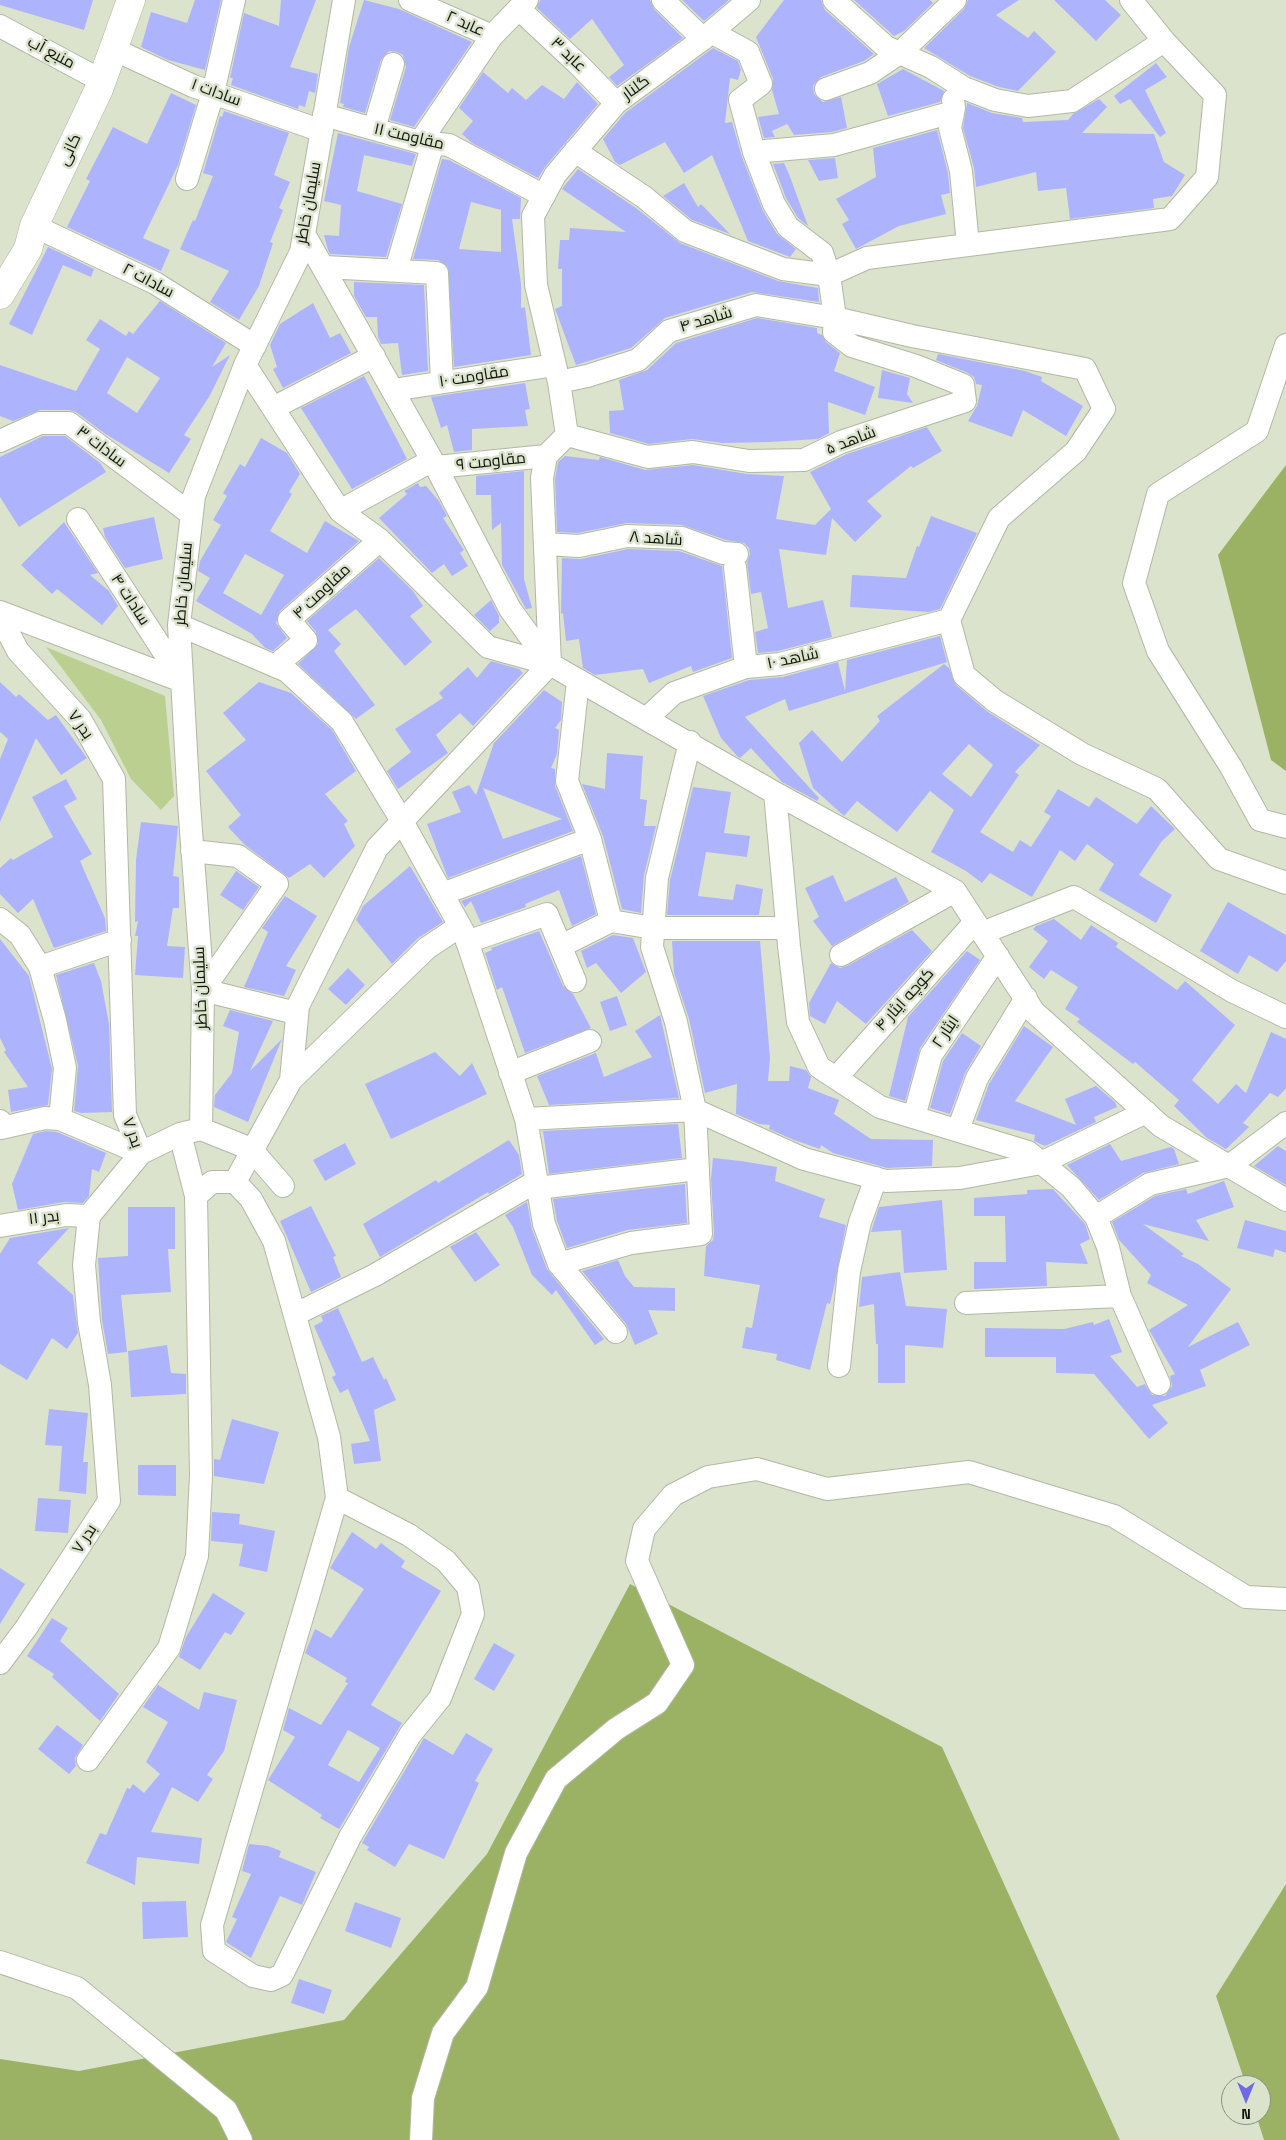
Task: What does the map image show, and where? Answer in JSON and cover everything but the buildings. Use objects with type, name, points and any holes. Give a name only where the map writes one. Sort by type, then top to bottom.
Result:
[{"type":"street","name":"کانی","points":[[0,296],[28,249],[34,226],[102,81],[131,0]]},
{"type":"street","points":[[187,179],[213,93],[234,0]]},
{"type":"street","name":"سلیمان خاطر","points":[[88,1760],[169,1648],[198,1556],[201,1475],[196,1196],[191,1132],[203,990],[192,851],[179,625],[194,496],[250,356],[301,252],[344,0]]},
{"type":"street","points":[[663,0],[707,36],[748,52],[760,84],[740,100],[754,152],[774,204],[788,227],[822,253],[829,274],[835,318]]},
{"type":"street","name":"گلنار","points":[[567,435],[557,373],[536,285],[533,216],[555,174],[616,103],[707,36],[749,0]]},
{"type":"street","points":[[834,0],[886,47],[901,52],[964,88],[995,100],[1028,106],[1072,101],[1164,41]]},
{"type":"street","points":[[826,90],[870,73],[901,52],[955,0]]},
{"type":"street","points":[[575,151],[644,197],[685,231],[783,269],[829,274],[867,258],[1170,219],[1207,177],[1215,95],[1164,41],[1131,0]]},
{"type":"street","name":"عابد ۲","points":[[422,2],[492,36]]},
{"type":"street","points":[[396,270],[426,143],[492,36],[523,4]]},
{"type":"street","name":"عابد ۳","points":[[523,4],[616,103]]},
{"type":"street","name":"منبع آب","points":[[0,26],[102,81]]},
{"type":"street","name":"سادات ۱","points":[[113,49],[213,93],[323,123]]},
{"type":"street","points":[[374,129],[393,64]]},
{"type":"street","points":[[950,80],[953,112],[950,128],[961,171],[968,245]]},
{"type":"street","points":[[754,152],[834,145],[953,112]]},
{"type":"street","name":"مقاومت ۱۱","points":[[323,123],[374,129],[426,143],[449,145],[544,196]]},
{"type":"street","name":"سادات ۲","points":[[34,226],[155,283],[250,356]]},
{"type":"street","points":[[304,234],[325,267],[434,464],[510,609],[550,664]]},
{"type":"street","points":[[325,267],[437,274],[442,382]]},
{"type":"street","name":"شاهد ۴","points":[[557,373],[587,376],[638,360],[669,332],[756,305],[835,318],[912,336],[1085,370],[1104,409],[1076,450],[999,518],[949,620]]},
{"type":"street","name":"شاهد ۵","points":[[567,435],[648,457],[693,452],[749,461],[804,460],[841,442],[965,401],[962,385],[916,366],[852,346],[834,332],[835,318]]},
{"type":"street","points":[[1286,344],[1257,431],[1158,494],[1134,583],[1158,651],[1231,767],[1260,820],[1286,827]]},
{"type":"street","points":[[250,356],[273,408],[340,511],[380,540],[488,646],[550,664],[648,718],[776,793],[954,891],[1034,1012],[1161,1126],[1286,1200]]},
{"type":"street","points":[[273,408],[374,356]]},
{"type":"street","name":"مقاومت ۱۰","points":[[393,390],[442,382],[557,373]]},
{"type":"street","name":"سادات ۳","points":[[0,441],[40,423],[68,423],[192,514]]},
{"type":"street","points":[[291,1080],[296,1013],[377,848],[550,664],[542,478],[546,456],[567,435]]},
{"type":"street","name":"مقاومت ۹","points":[[434,464],[546,456]]},
{"type":"street","points":[[340,511],[434,464]]},
{"type":"street","name":"سادات ۴","points":[[78,519],[182,681]]},
{"type":"street","name":"شاهد ۸","points":[[545,544],[579,546],[627,536],[682,538],[723,553],[736,560],[746,667]]},
{"type":"street","name":"مقاومت ۴","points":[[275,666],[306,640],[289,620],[380,540]]},
{"type":"street","points":[[0,612],[182,681]]},
{"type":"street","name":"بدر ۷","points":[[0,617],[18,650],[80,719],[114,779],[125,1115],[141,1153],[89,1216],[84,1265],[88,1322],[100,1385],[109,1501],[26,1628],[0,1662]]},
{"type":"street","points":[[949,620],[964,675],[995,701],[1082,754],[1157,788],[1220,859],[1286,882]]},
{"type":"street","name":"شاهد ۱۰","points":[[648,718],[674,693],[746,667],[780,664],[949,620]]},
{"type":"street","points":[[179,625],[287,671],[342,722],[402,821],[464,934],[526,1119],[544,1224],[559,1264],[616,1332]]},
{"type":"street","points":[[578,681],[567,780],[590,839],[611,921]]},
{"type":"street","points":[[559,1264],[631,1243],[701,1234],[696,1110],[676,1022],[652,947],[657,878],[690,742]]},
{"type":"street","points":[[776,793],[787,928],[798,1022],[819,1068],[880,1107],[1028,1152],[1071,1187],[1096,1217],[1108,1248],[1120,1296],[1159,1384]]},
{"type":"street","points":[[442,894],[590,839]]},
{"type":"street","points":[[192,851],[238,856],[277,884],[203,990],[296,1013]]},
{"type":"street","points":[[841,955],[954,891]]},
{"type":"street","points":[[978,927],[1074,897],[1232,991],[1286,1017]]},
{"type":"street","points":[[235,1182],[251,1149],[291,1080],[427,948],[464,934],[547,914],[575,981]]},
{"type":"street","points":[[0,919],[20,935],[40,967],[55,1020],[65,1068],[60,1119]]},
{"type":"street","points":[[561,946],[611,921],[653,928],[787,928]]},
{"type":"street","name":"کوچه ایثار ۴","points":[[836,1078],[978,927]]},
{"type":"street","points":[[40,967],[120,940]]},
{"type":"street","name":"ایثار ۲","points":[[914,1117],[931,1055],[998,956]]},
{"type":"street","points":[[958,1130],[977,1078],[1026,998]]},
{"type":"street","points":[[510,1073],[590,1041]]},
{"type":"street","points":[[526,1119],[696,1110],[804,1159],[886,1181],[960,1178],[1041,1163],[1146,1112]]},
{"type":"street","points":[[0,1120],[1,1128],[45,1118],[60,1119],[141,1153],[191,1132],[251,1149],[283,1186]]},
{"type":"street","points":[[1096,1217],[1150,1184],[1229,1166],[1286,1123]]},
{"type":"street","points":[[296,1314],[375,1275],[537,1185],[698,1169]]},
{"type":"street","points":[[839,1366],[850,1271],[860,1222],[876,1178]]},
{"type":"street","points":[[196,1196],[212,1182],[235,1182],[252,1199],[274,1240],[329,1437],[337,1498],[212,1925],[214,1950],[253,1976],[270,1980],[282,1975],[350,1837],[410,1735],[440,1698],[473,1614],[468,1587],[446,1561],[409,1536],[337,1498]]},
{"type":"street","name":"بدر ۱۱","points":[[0,1226],[66,1215],[89,1216]]},
{"type":"street","points":[[966,1303],[1120,1296]]},
{"type":"street","points":[[421,2140],[423,2098],[443,2033],[477,1987],[516,1853],[556,1779],[616,1729],[657,1703],[683,1665],[637,1561],[644,1528],[672,1495],[708,1477],[757,1469],[827,1490],[969,1472],[1114,1516],[1246,1597],[1286,1599]]},
{"type":"street","points":[[0,1962],[77,1988],[226,2110],[241,2140]]},
{"type":"green space","points":[[1286,465],[1286,771],[1271,760],[1218,555]]},
{"type":"green space","points":[[46,647],[165,696],[174,796],[161,810],[131,779],[101,720]]},
{"type":"green space","points":[[630,1584],[942,1747],[1120,2140],[0,2140],[0,2059],[79,2071],[344,2020],[487,1854]]},
{"type":"green space","points":[[1286,1884],[1286,2140],[1264,2140],[1259,2125],[1271,2125],[1271,2075],[1243,2075],[1216,1996]]}]
